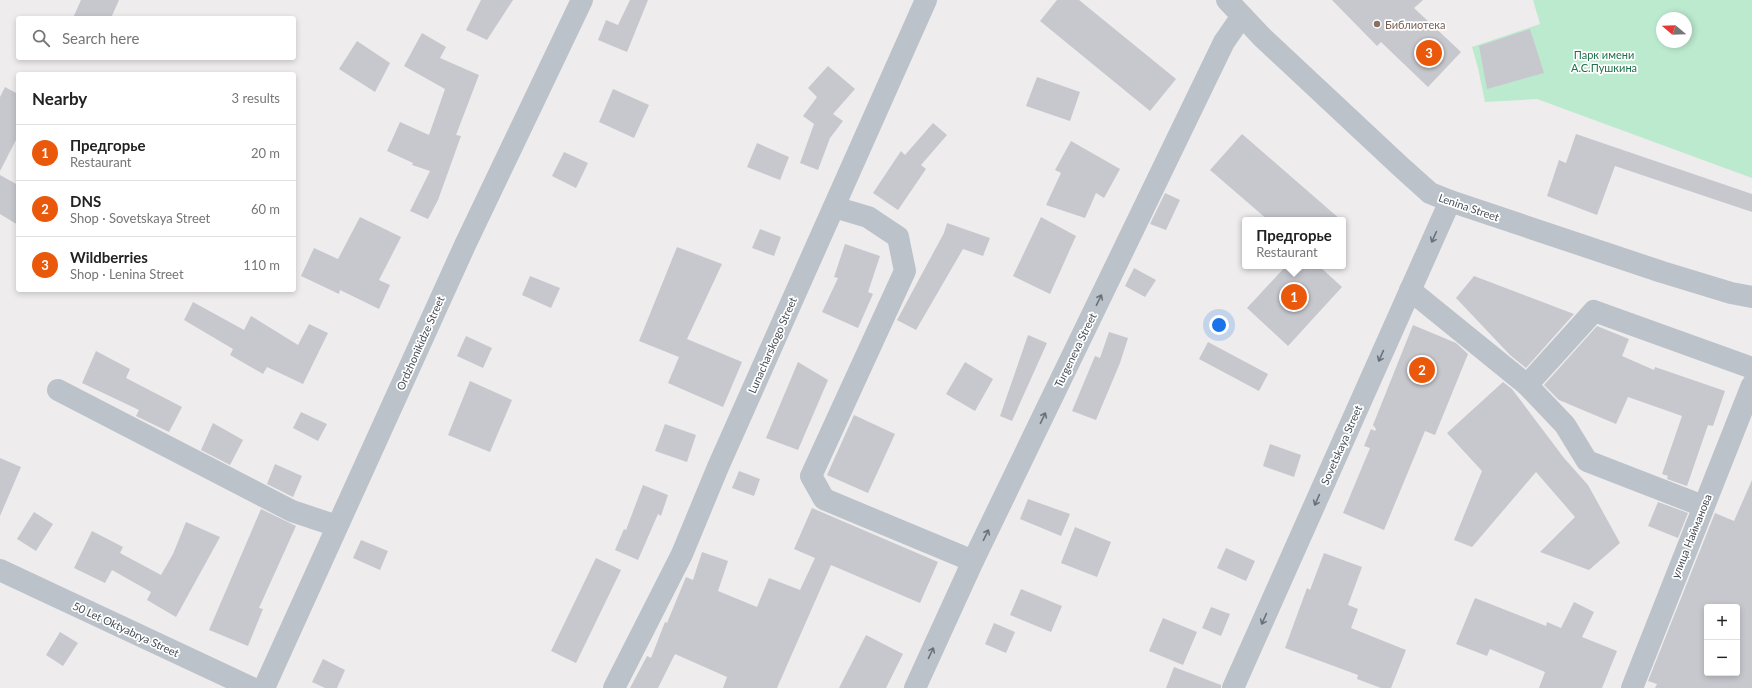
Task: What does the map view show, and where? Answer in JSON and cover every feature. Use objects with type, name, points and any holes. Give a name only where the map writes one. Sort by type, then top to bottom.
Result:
[{"type":"street","name":"Ordzhonikidze Street","points":[[264,688],[464,245],[582,0]]},
{"type":"street","name":"Lunacharskogo Street","points":[[614,688],[682,554],[718,467],[926,0]]},
{"type":"street","name":"Lenina Street","points":[[1227,0],[1242,16],[1430,193],[1662,272],[1731,293],[1752,297]]},
{"type":"street","name":"Turgeneva Street","points":[[915,688],[973,561],[1224,42],[1242,16]]},
{"type":"street","name":"Sovetskaya Street","points":[[1233,688],[1450,201]]},
{"type":"street","points":[[834,207],[868,217],[898,238],[905,271],[812,476],[824,499],[973,561]]},
{"type":"street","points":[[1410,290],[1527,385],[1565,424],[1587,461],[1703,506]]},
{"type":"street","points":[[1527,385],[1594,311],[1752,368]]},
{"type":"street","name":"улица Найманова","points":[[1632,688],[1752,385]]},
{"type":"street","points":[[58,390],[292,511],[337,526]]},
{"type":"street","name":"50 Let Oktyabrya Street","points":[[0,570],[252,688]]},
{"type":"green space","name":"Парк имени А.С.Пушкина","points":[[1533,0],[1752,0],[1752,178],[1537,99],[1485,102],[1472,47],[1540,24]]},
{"type":"building","points":[[81,0],[119,0],[112,16],[74,16]]},
{"type":"building","points":[[481,0],[513,0],[487,40],[466,30]]},
{"type":"building","points":[[630,0],[648,0],[627,52],[598,40],[606,20],[618,25]]},
{"type":"building","points":[[1057,0],[1079,0],[1176,79],[1150,111],[1040,21]]},
{"type":"building","points":[[1332,0],[1423,0],[1414,8],[1461,52],[1428,87],[1381,42],[1377,46]]},
{"type":"building","points":[[1530,29],[1544,73],[1487,89],[1479,46]]},
{"type":"building","points":[[422,33],[446,47],[440,58],[479,75],[456,135],[461,136],[438,200],[428,219],[410,211],[430,171],[412,165],[413,163],[387,151],[400,122],[429,135],[445,89],[404,66]]},
{"type":"building","points":[[357,41],[390,63],[375,92],[339,69]]},
{"type":"building","points":[[828,66],[855,89],[833,114],[843,121],[830,138],[818,170],[800,163],[814,124],[803,116],[817,97],[808,88]]},
{"type":"building","points":[[1037,77],[1080,92],[1070,121],[1026,106]]},
{"type":"building","points":[[5,87],[16,93],[16,140],[0,171],[0,97]]},
{"type":"building","points":[[613,89],[649,105],[634,138],[599,122]]},
{"type":"building","points":[[933,123],[947,135],[921,165],[926,169],[898,210],[873,193],[901,151],[905,155]]},
{"type":"building","points":[[1242,134],[1338,217],[1265,217],[1210,170]]},
{"type":"building","points":[[1576,134],[1752,194],[1752,212],[1615,166],[1597,215],[1547,196],[1559,160],[1566,163]]},
{"type":"building","points":[[1071,141],[1120,169],[1104,198],[1096,193],[1085,218],[1046,205],[1061,173],[1055,170]]},
{"type":"building","points":[[757,143],[789,157],[780,180],[747,167]]},
{"type":"building","points":[[564,152],[588,163],[576,188],[552,176]]},
{"type":"building","points":[[0,175],[16,184],[16,224],[0,214]]},
{"type":"building","points":[[1165,193],[1180,200],[1166,230],[1150,224]]},
{"type":"building","points":[[360,217],[401,237],[379,280],[390,285],[379,309],[340,290],[339,294],[301,276],[314,248],[338,259]]},
{"type":"building","points":[[1041,217],[1076,236],[1050,294],[1013,276]]},
{"type":"building","points":[[947,223],[990,238],[983,256],[963,249],[916,330],[897,320],[944,233]]},
{"type":"building","points":[[760,229],[781,237],[774,256],[752,248]]},
{"type":"building","points":[[845,244],[880,256],[868,292],[873,294],[858,328],[822,312],[838,278],[834,277]]},
{"type":"building","points":[[677,247],[722,264],[687,339],[742,362],[723,407],[668,383],[679,357],[639,341]]},
{"type":"building","points":[[1134,268],[1156,280],[1145,297],[1125,286]]},
{"type":"building","points":[[1283,269],[1322,269],[1342,287],[1288,346],[1247,308]]},
{"type":"building","points":[[530,276],[560,288],[551,308],[522,295]]},
{"type":"building","points":[[1474,276],[1574,314],[1526,368],[1510,355],[1456,298]]},
{"type":"building","points":[[193,302],[244,330],[251,316],[298,345],[309,324],[328,333],[303,384],[267,367],[263,374],[230,355],[233,349],[184,320]]},
{"type":"building","points":[[1413,325],[1456,343],[1468,354],[1435,435],[1425,431],[1384,530],[1343,513],[1370,448],[1364,446],[1371,429],[1375,431],[1376,429],[1373,425]]},
{"type":"building","points":[[1597,326],[1629,339],[1622,356],[1654,370],[1655,367],[1725,391],[1713,426],[1708,425],[1687,486],[1667,479],[1668,476],[1662,474],[1682,416],[1628,397],[1616,424],[1559,400],[1544,385]]},
{"type":"building","points":[[1109,332],[1128,338],[1120,363],[1096,420],[1072,411],[1095,356],[1100,358]]},
{"type":"building","points":[[1028,335],[1047,343],[1012,421],[1000,416]]},
{"type":"building","points":[[466,336],[492,348],[483,368],[457,356]]},
{"type":"building","points":[[1208,342],[1268,374],[1259,391],[1199,359]]},
{"type":"building","points":[[96,351],[130,369],[126,378],[182,407],[169,432],[136,416],[139,410],[82,383]]},
{"type":"building","points":[[798,362],[828,380],[798,450],[766,438]]},
{"type":"building","points":[[965,362],[993,379],[975,411],[946,394]]},
{"type":"building","points":[[470,381],[512,400],[490,452],[448,435]]},
{"type":"building","points":[[1503,382],[1512,389],[1564,458],[1588,485],[1620,543],[1589,570],[1540,552],[1575,517],[1536,472],[1472,547],[1454,540],[1482,471],[1447,433]]},
{"type":"building","points":[[301,412],[327,424],[318,441],[293,428]]},
{"type":"building","points":[[854,415],[895,434],[868,493],[827,475]]},
{"type":"building","points":[[213,423],[243,440],[230,465],[201,450]]},
{"type":"building","points":[[665,424],[696,435],[687,462],[655,451]]},
{"type":"building","points":[[1270,444],[1301,455],[1294,477],[1263,466]]},
{"type":"building","points":[[0,458],[21,467],[0,516]]},
{"type":"building","points":[[275,464],[302,476],[293,497],[267,484]]},
{"type":"building","points":[[739,471],[760,479],[754,496],[732,488]]},
{"type":"building","points":[[1752,480],[1752,688],[1655,688],[1657,684],[1648,681],[1715,513],[1734,521]]},
{"type":"building","points":[[643,485],[668,495],[661,516],[658,514],[638,560],[615,550],[624,529],[626,530]]},
{"type":"building","points":[[1028,499],[1070,514],[1061,536],[1020,519]]},
{"type":"building","points":[[1658,502],[1688,513],[1678,538],[1648,526]]},
{"type":"building","points":[[812,508],[938,562],[920,603],[831,565],[777,688],[723,688],[727,677],[675,654],[658,688],[630,688],[647,656],[651,658],[665,622],[667,623],[686,577],[693,580],[702,552],[728,561],[718,591],[757,607],[769,578],[800,590],[815,558],[794,549]]},
{"type":"building","points":[[261,509],[296,526],[259,608],[263,609],[248,646],[209,630]]},
{"type":"building","points":[[34,512],[53,524],[36,551],[17,539]]},
{"type":"building","points":[[186,522],[220,537],[176,617],[147,600],[151,592],[112,570],[105,583],[74,568],[92,531],[123,547],[120,553],[161,575],[173,554]]},
{"type":"building","points":[[1075,527],[1111,542],[1097,577],[1061,563]]},
{"type":"building","points":[[361,540],[388,551],[380,570],[353,558]]},
{"type":"building","points":[[1226,548],[1255,561],[1246,581],[1217,568]]},
{"type":"building","points":[[1324,553],[1362,567],[1348,605],[1358,609],[1351,628],[1406,650],[1391,688],[1381,688],[1357,679],[1358,675],[1285,648],[1307,588],[1310,590]]},
{"type":"building","points":[[596,558],[621,570],[576,663],[551,651]]},
{"type":"building","points":[[1021,589],[1062,606],[1051,632],[1010,615]]},
{"type":"building","points":[[1475,598],[1546,626],[1547,622],[1561,628],[1574,602],[1594,612],[1582,637],[1617,651],[1602,688],[1539,688],[1545,672],[1490,649],[1487,656],[1456,644]]},
{"type":"building","points":[[1211,607],[1230,614],[1221,636],[1202,628]]},
{"type":"building","points":[[1163,618],[1197,632],[1183,665],[1149,651]]},
{"type":"building","points":[[994,623],[1015,632],[1006,653],[985,644]]},
{"type":"building","points":[[60,632],[78,643],[63,666],[46,655]]},
{"type":"building","points":[[866,635],[903,654],[886,688],[839,688]]},
{"type":"building","points":[[323,659],[345,670],[337,688],[325,688],[312,682]]},
{"type":"building","points":[[1174,667],[1221,685],[1221,688],[1166,688]]},
{"type":"place","name":"Библиотека","points":[[1377,24]]},
{"type":"place","name":"Wildberries","points":[[1429,53]]},
{"type":"place","name":"Предгорье","points":[[1294,297]]},
{"type":"place","name":"DNS","points":[[1422,370]]}]
